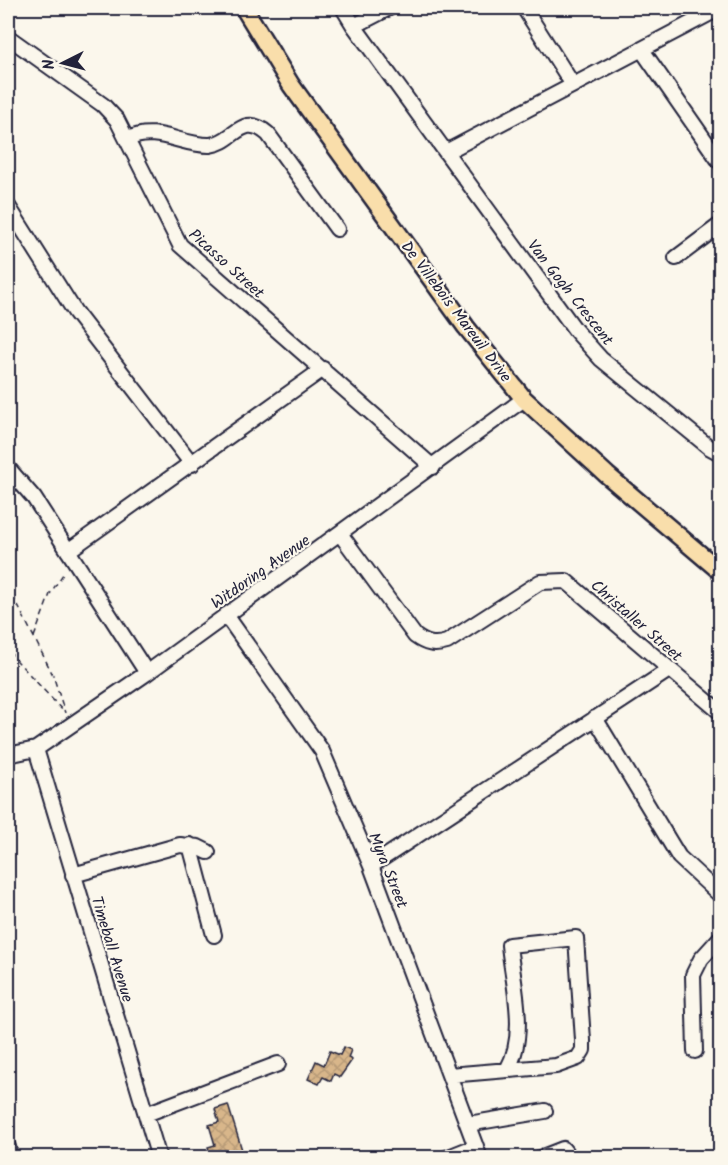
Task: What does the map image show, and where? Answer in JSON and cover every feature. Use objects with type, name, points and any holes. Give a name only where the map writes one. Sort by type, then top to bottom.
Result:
[{"type":"main road","name":"De Villebois Mareuil Drive","points":[[244,8],[291,85],[466,327],[524,399],[607,475],[720,571]]},
{"type":"street","name":"Van Gogh Crescent","points":[[343,8],[354,27],[576,330],[601,358],[709,447],[720,453]]},
{"type":"street","points":[[354,27],[389,8]]},
{"type":"street","points":[[524,8],[573,85]]},
{"type":"street","points":[[446,152],[720,8]]},
{"type":"street","name":"Picasso Street","points":[[8,37],[103,105],[117,120],[180,245],[433,467]]},
{"type":"street","points":[[642,50],[720,162]]},
{"type":"street","points":[[128,139],[147,133],[209,145],[223,141],[244,127],[257,126],[268,134],[337,229]]},
{"type":"street","points":[[8,206],[75,312],[192,464]]},
{"type":"street","points":[[676,258],[720,225]]},
{"type":"street","points":[[71,557],[192,464],[323,369]]},
{"type":"street","name":"Witdoring Avenue","points":[[8,755],[36,749],[76,722],[341,535],[524,399]]},
{"type":"street","points":[[8,468],[34,498],[147,673]]},
{"type":"street","name":"Christaller Street","points":[[341,535],[415,636],[424,642],[439,644],[447,642],[524,590],[547,580],[566,581],[720,712]]},
{"type":"street","name":"Myra Street","points":[[226,615],[322,751],[453,1075],[478,1152]]},
{"type":"street","points":[[370,866],[669,670]]},
{"type":"street","points":[[595,718],[679,857],[720,895]]},
{"type":"street","name":"Timeball Avenue","points":[[36,749],[159,1158]]},
{"type":"street","points":[[73,875],[180,845],[190,845],[208,852]]},
{"type":"street","points":[[190,845],[214,935]]},
{"type":"street","points":[[453,1075],[507,1071],[568,1064],[578,1058],[583,1050],[576,938],[509,945],[519,1034],[517,1049],[507,1071]]},
{"type":"street","points":[[695,1051],[693,975],[701,959],[720,938]]},
{"type":"street","points":[[146,1114],[278,1064]]},
{"type":"street","points":[[468,1124],[545,1111]]},
{"type":"street","points":[[8,1147],[11,1158]]},
{"type":"street","points":[[540,1158],[563,1149],[570,1158]]},
{"type":"street","points":[[446,1158],[478,1152]]},
{"type":"path","points":[[34,638],[50,594],[67,569],[71,557]]},
{"type":"path","points":[[8,586],[53,675],[65,713]]},
{"type":"path","points":[[8,651],[76,722]]},
{"type":"building","points":[[344,1047],[351,1050],[348,1058],[352,1060],[340,1077],[334,1074],[331,1081],[323,1077],[319,1084],[308,1079],[316,1061],[324,1065],[330,1051],[340,1055]]},
{"type":"building","points":[[228,1105],[242,1150],[211,1158],[208,1147],[215,1145],[209,1125],[219,1122],[215,1109]]}]
